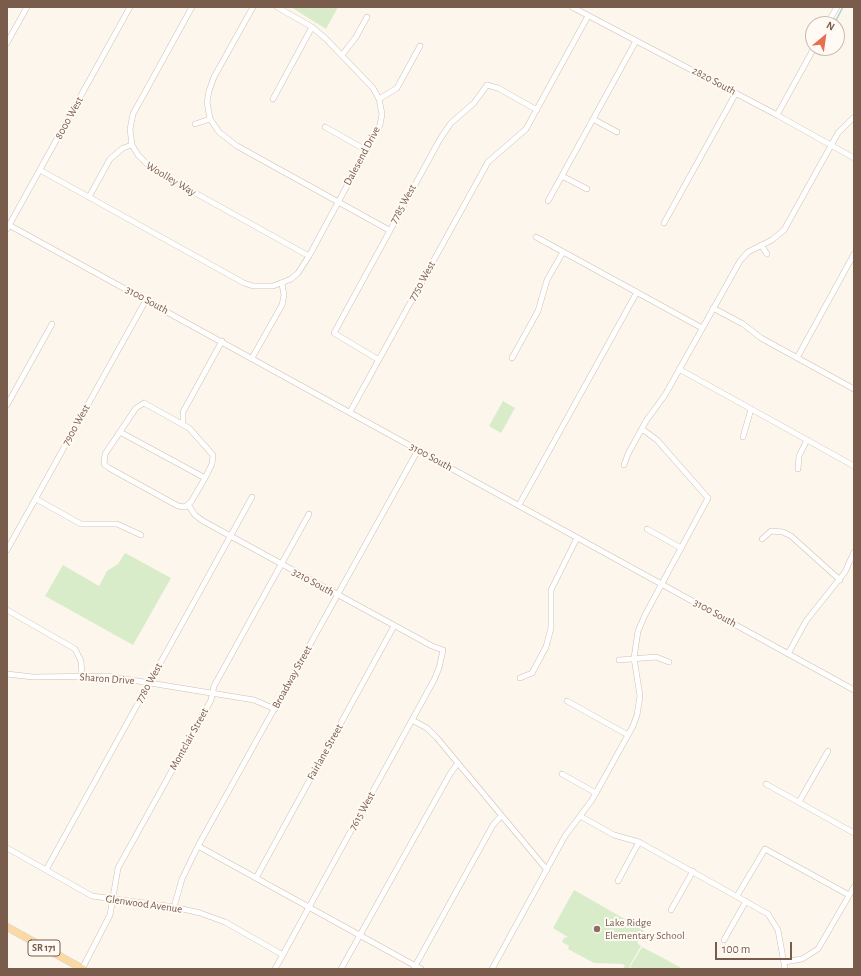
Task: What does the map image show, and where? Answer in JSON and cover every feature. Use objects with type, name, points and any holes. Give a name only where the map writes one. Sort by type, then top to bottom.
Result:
[{"type":"main road","name":"SR 171","points":[[7,927],[82,969]]},
{"type":"street","points":[[7,43],[26,7]]},
{"type":"street","name":"8000 West","points":[[8,226],[130,7]]},
{"type":"street","points":[[89,197],[110,159],[123,148],[132,145],[130,129],[133,114],[192,7]]},
{"type":"street","points":[[253,7],[214,77],[207,102],[210,119],[219,132],[232,143],[389,230]]},
{"type":"street","name":"Dalesend Drive","points":[[277,7],[312,27],[342,55],[373,88],[379,100],[381,119],[309,256],[298,273],[282,284]]},
{"type":"street","name":"2820 South","points":[[572,7],[736,93],[854,158]]},
{"type":"street","points":[[832,16],[837,7]]},
{"type":"street","name":"7750 West","points":[[350,412],[488,162],[497,152],[526,128],[588,16]]},
{"type":"street","points":[[342,55],[356,37],[367,17]]},
{"type":"street","points":[[273,99],[312,27]]},
{"type":"street","points":[[548,201],[636,41]]},
{"type":"street","points":[[379,100],[397,88],[420,46]]},
{"type":"street","points":[[777,115],[810,56]]},
{"type":"street","name":"7785 West","points":[[379,360],[334,333],[440,139],[452,123],[474,103],[488,85],[498,88],[537,110]]},
{"type":"street","points":[[664,222],[736,93]]},
{"type":"street","points":[[624,465],[628,454],[642,429],[666,395],[679,369],[743,256],[772,240],[784,230],[844,125],[854,117]]},
{"type":"street","points":[[195,124],[210,119]]},
{"type":"street","points":[[593,119],[617,132]]},
{"type":"street","points":[[325,127],[366,150]]},
{"type":"street","name":"Woolley Way","points":[[132,145],[141,159],[152,169],[309,256]]},
{"type":"street","points":[[40,170],[244,283],[263,287],[282,284],[284,295],[282,305],[252,358]]},
{"type":"street","points":[[562,176],[587,189]]},
{"type":"street","name":"3100 South","points":[[8,226],[222,341],[854,690]]},
{"type":"street","points":[[536,237],[702,328]]},
{"type":"street","points":[[761,245],[767,254]]},
{"type":"street","points":[[512,358],[538,311],[547,280],[563,252]]},
{"type":"street","points":[[797,358],[854,254]]},
{"type":"street","points":[[519,505],[637,292]]},
{"type":"street","name":"7900 West","points":[[7,550],[146,300]]},
{"type":"street","points":[[713,308],[743,324],[761,338],[854,389]]},
{"type":"street","points":[[7,405],[52,324]]},
{"type":"street","points":[[183,424],[183,412],[222,341]]},
{"type":"street","points":[[679,369],[854,466]]},
{"type":"street","points":[[141,404],[149,405],[183,424],[189,428],[214,455],[212,464],[187,506],[178,506],[109,468],[103,461],[105,454],[136,408],[141,404]]},
{"type":"street","points":[[743,438],[751,409]]},
{"type":"street","points":[[172,417],[183,412]]},
{"type":"street","points":[[492,969],[570,828],[596,793],[628,735],[639,706],[639,685],[634,658],[638,631],[708,498],[657,440],[642,429]]},
{"type":"street","points":[[120,432],[204,478]]},
{"type":"street","points":[[798,469],[799,456],[807,440]]},
{"type":"street","name":"Broadway Street","points":[[174,907],[182,879],[198,846],[418,450]]},
{"type":"street","name":"7780 West","points":[[46,870],[252,497]]},
{"type":"street","points":[[36,499],[81,524],[117,524],[141,535]]},
{"type":"street","name":"3210 South","points":[[187,506],[195,515],[230,536],[394,626],[432,646],[443,650]]},
{"type":"street","name":"Montclair Street","points":[[82,969],[110,915],[114,884],[118,868],[208,705],[214,686],[309,514]]},
{"type":"street","points":[[647,529],[682,548]]},
{"type":"street","points":[[762,539],[771,531],[783,532],[791,536],[840,580]]},
{"type":"street","points":[[520,678],[532,673],[546,647],[551,628],[551,590],[577,538]]},
{"type":"street","points":[[788,654],[806,621],[840,580],[854,552]]},
{"type":"street","points":[[7,610],[75,649],[80,658],[82,676]]},
{"type":"street","name":"Fairlane Street","points":[[256,878],[394,626]]},
{"type":"street","name":"7615 West","points":[[275,969],[437,674],[443,650]]},
{"type":"street","points":[[619,660],[656,657],[669,662]]},
{"type":"street","name":"Sharon Drive","points":[[7,674],[32,677],[107,676],[261,702],[275,709]]},
{"type":"street","points":[[567,701],[628,735]]},
{"type":"street","points":[[412,720],[432,732],[546,870]]},
{"type":"street","points":[[799,802],[828,751]]},
{"type":"street","points":[[342,969],[450,774],[458,764]]},
{"type":"street","points":[[562,774],[596,793]]},
{"type":"street","points":[[766,784],[854,832]]},
{"type":"street","points":[[198,846],[417,968],[493,826],[501,816]]},
{"type":"street","points":[[580,816],[614,835],[639,842],[768,914],[774,921],[780,938],[785,969]]},
{"type":"street","points":[[618,881],[639,842]]},
{"type":"street","name":"Glenwood Avenue","points":[[7,848],[92,896],[174,907],[213,917],[283,955]]},
{"type":"street","points":[[737,896],[765,849],[849,895]]},
{"type":"street","points":[[671,910],[692,872]]},
{"type":"street","points":[[784,962],[802,959],[818,949],[854,887]]},
{"type":"street","points":[[724,940],[746,901]]},
{"type":"green space","points":[[291,7],[338,7],[326,29]]},
{"type":"green space","points":[[503,401],[515,408],[501,433],[489,426]]},
{"type":"green space","points":[[125,553],[171,578],[133,645],[45,596],[63,565],[99,586],[107,571],[118,564]]},
{"type":"green space","points":[[574,890],[644,930],[637,943],[641,946],[629,967],[632,969],[623,969],[625,965],[622,964],[594,963],[568,949],[569,946],[562,942],[564,938],[568,937],[553,928]]},
{"type":"green space","points":[[642,947],[683,969],[634,969],[630,967]]},
{"type":"waterway","points":[[838,16],[843,7]]},
{"type":"place","name":"Lake Ridge Elementary School","points":[[597,929]]}]
